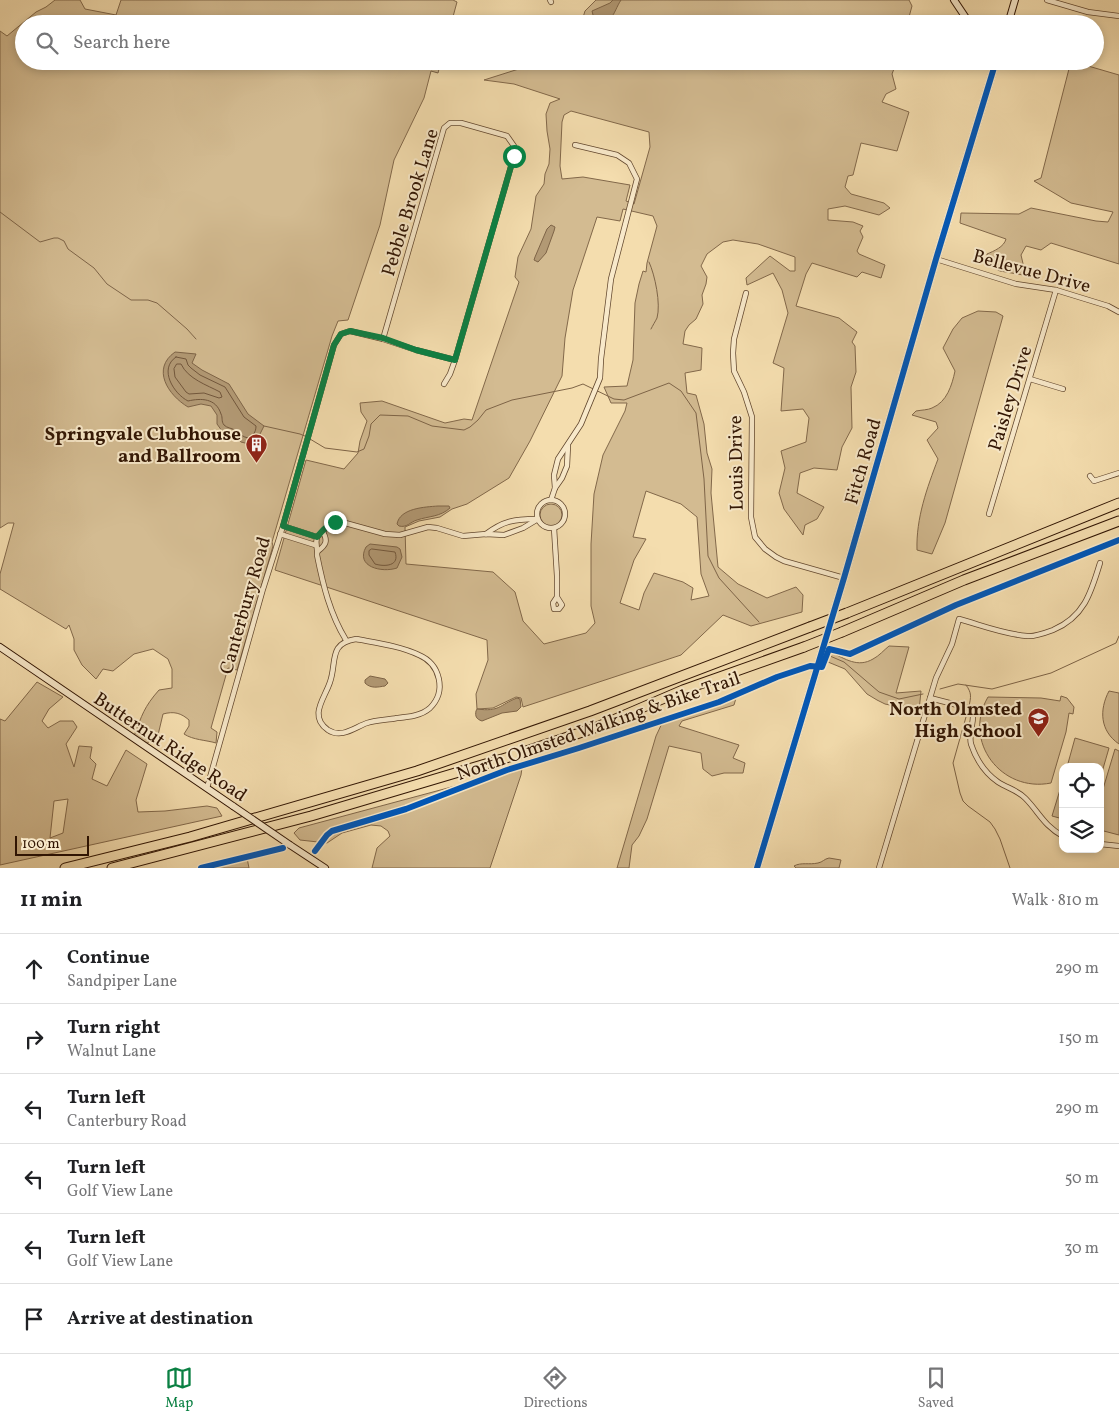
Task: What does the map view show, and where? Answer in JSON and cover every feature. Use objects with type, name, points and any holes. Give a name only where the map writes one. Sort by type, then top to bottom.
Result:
[{"type":"highway","points":[[64,868],[190,837],[417,771],[590,711],[810,628],[1119,503]]},
{"type":"highway","points":[[112,868],[311,816],[509,757],[597,727],[683,690],[804,647],[964,580],[1119,521]]},
{"type":"street","points":[[954,0],[964,15]]},
{"type":"street","points":[[1011,15],[1015,0]]},
{"type":"street","points":[[1047,0],[1088,12],[1119,16]]},
{"type":"street","name":"Fitch Road","points":[[757,868],[993,70]]},
{"type":"street","name":"Pebble Brook Lane","points":[[383,338],[444,128],[450,124],[461,123],[507,136],[514,146],[514,156],[455,360]]},
{"type":"street","points":[[555,488],[554,475],[558,459],[581,424],[600,378],[611,279],[638,179],[629,163],[617,155],[575,145]]},
{"type":"street","name":"Bellevue Drive","points":[[936,259],[1016,284],[1056,290],[1108,306],[1119,312]]},
{"type":"street","name":"Paisley Drive","points":[[989,514],[1056,290]]},
{"type":"street","name":"Louis Drive","points":[[746,293],[734,339],[733,354],[734,371],[752,416],[751,518],[756,537],[776,558],[844,578]]},
{"type":"street","name":"Canterbury Road","points":[[207,788],[334,345],[341,334],[350,331],[383,338]]},
{"type":"street","points":[[383,338],[416,350],[455,360],[444,384]]},
{"type":"street","points":[[1030,379],[1063,389]]},
{"type":"street","points":[[551,500],[567,466],[568,443]]},
{"type":"street","points":[[1090,476],[1094,481],[1119,473]]},
{"type":"street","points":[[551,500],[560,503],[565,511],[562,524],[554,528],[544,526],[538,519],[537,510],[546,501],[551,500]]},
{"type":"street","points":[[346,640],[330,609],[317,555],[317,537],[329,524],[338,521],[385,534],[400,535],[428,527],[463,536],[504,535],[523,528],[538,519]]},
{"type":"street","points":[[486,534],[496,526],[508,521],[538,519]]},
{"type":"street","points":[[283,526],[317,537]]},
{"type":"street","points":[[554,528],[557,597]]},
{"type":"street","points":[[318,551],[326,543],[326,537],[323,532]]},
{"type":"street","points":[[280,534],[316,545]]},
{"type":"street","points":[[880,868],[936,678],[952,644],[959,618],[1006,633],[1029,636],[1047,633],[1062,626],[1078,614],[1092,588],[1100,563]]},
{"type":"street","points":[[356,639],[395,647],[420,655],[432,663],[440,680],[440,687],[437,698],[429,709],[420,714],[368,723],[343,733],[326,729],[318,714],[331,680],[334,658],[338,648],[346,640],[356,639]]},
{"type":"street","name":"Butternut Ridge Road","points":[[0,647],[326,868]]},
{"type":"street","points":[[930,698],[968,708],[973,712],[974,715],[970,729],[971,742],[980,764],[998,782],[1020,794],[1042,820],[1059,833]]},
{"type":"street","points":[[1104,844],[1119,846]]},
{"type":"shaded area","points":[[55,0],[80,0],[85,9],[116,15],[32,15]]},
{"type":"shaded area","points":[[121,0],[453,0],[457,2],[453,15],[116,15]]},
{"type":"shaded area","points":[[596,0],[909,0],[912,6],[910,15],[584,15],[585,11]]},
{"type":"shaded area","points":[[15,29],[15,70],[439,70],[438,73],[431,71],[424,98],[394,160],[380,225],[348,320],[338,321],[332,336],[237,670],[228,668],[211,728],[217,732],[216,743],[195,739],[184,734],[189,726],[189,720],[180,714],[174,713],[163,714],[158,735],[146,744],[134,736],[150,701],[159,690],[172,688],[172,669],[168,659],[153,649],[134,654],[113,671],[103,669],[96,679],[82,665],[74,650],[74,639],[69,625],[66,629],[0,589],[0,574],[14,523],[8,523],[0,528],[0,31],[7,36]]},
{"type":"shaded area","points":[[516,70],[894,70],[892,74],[896,89],[886,94],[882,102],[909,112],[897,151],[861,143],[853,175],[848,176],[845,187],[851,194],[884,203],[890,208],[879,215],[845,206],[828,209],[828,220],[853,222],[863,226],[860,231],[863,237],[857,251],[859,254],[885,265],[881,278],[862,272],[857,277],[812,263],[806,274],[796,306],[839,318],[857,332],[852,342],[855,346],[856,372],[851,387],[852,428],[842,447],[837,470],[814,468],[800,473],[797,493],[824,507],[817,519],[805,525],[803,535],[784,509],[779,493],[785,468],[781,451],[806,442],[809,418],[803,409],[781,411],[784,368],[773,363],[788,313],[782,290],[773,273],[747,285],[746,278],[770,256],[790,271],[795,271],[795,257],[758,244],[733,240],[723,242],[707,254],[701,266],[707,277],[702,295],[703,304],[696,319],[685,331],[683,344],[702,348],[701,370],[685,373],[687,393],[696,395],[704,424],[707,453],[712,469],[711,493],[718,567],[738,584],[767,598],[796,587],[803,595],[802,612],[751,626],[723,615],[681,655],[523,707],[521,698],[516,697],[493,708],[477,709],[476,694],[488,660],[487,640],[275,570],[306,460],[344,469],[358,453],[367,421],[361,412],[360,403],[382,401],[445,423],[464,419],[472,420],[519,282],[515,277],[518,257],[531,229],[536,196],[544,184],[549,164],[550,149],[546,114],[550,103],[560,99],[514,84],[484,80]],"holes":[[[571,111],[649,132],[650,147],[634,204],[626,201],[630,185],[583,177],[562,179],[560,166],[562,122],[564,115]],[[623,209],[653,216],[657,226],[646,272],[643,271],[635,303],[633,360],[627,386],[604,387],[611,403],[627,403],[625,411],[603,455],[594,494],[591,544],[591,606],[595,623],[586,633],[544,644],[523,621],[515,592],[493,572],[406,564],[405,527],[419,521],[440,517],[452,509],[467,504],[509,478],[530,441],[562,376],[565,338],[573,290],[597,217],[620,221]],[[646,491],[681,504],[697,517],[701,574],[709,596],[691,600],[693,588],[683,582],[654,573],[644,593],[639,610],[620,603],[634,560],[646,539],[633,537]]]},
{"type":"shaded area","points":[[1069,70],[1102,70],[1119,75],[1119,264],[1051,243],[1041,250],[1026,246],[1021,255],[1025,272],[1023,275],[1000,271],[987,264],[987,254],[996,250],[1006,239],[960,223],[961,213],[1019,214],[1031,208],[1108,222],[1113,212],[1071,203],[1034,181],[1041,178]]},
{"type":"shaded area","points":[[978,311],[996,312],[1003,316],[945,523],[932,554],[917,550],[917,538],[923,503],[938,459],[927,440],[938,428],[936,422],[912,415],[916,411],[929,409],[942,402],[950,387],[955,371],[943,348],[953,329],[962,318]]},
{"type":"shaded area","points":[[551,504],[559,507],[562,515],[559,523],[551,526],[543,523],[540,515],[543,507]]},
{"type":"shaded area","points":[[889,646],[909,647],[896,693],[921,691],[919,711],[885,704],[877,700],[867,694],[845,669],[828,662],[831,652],[852,662],[867,662]]},
{"type":"shaded area","points":[[37,682],[63,697],[49,709],[42,721],[48,728],[60,721],[73,721],[77,727],[66,744],[74,767],[79,746],[92,747],[90,758],[96,764],[92,779],[107,786],[126,750],[147,764],[136,800],[138,812],[207,806],[217,808],[222,816],[0,865],[0,719],[5,721]],"holes":[[[68,799],[63,833],[50,838],[54,801]]]},
{"type":"shaded area","points":[[738,691],[734,705],[682,721],[679,726],[739,745],[733,758],[745,763],[743,773],[724,773],[712,776],[703,769],[701,753],[669,746],[647,819],[639,836],[632,845],[629,868],[617,868],[656,736],[664,719]]},
{"type":"shaded area","points":[[1109,691],[1119,693],[1119,744],[1108,733],[1103,720],[1104,705]]},
{"type":"shaded area","points":[[1061,696],[1067,698],[1074,707],[1073,714],[1069,713],[1066,732],[1051,783],[1033,784],[1016,780],[1002,772],[991,760],[983,746],[980,730],[981,714],[988,697],[1041,698],[1060,701]]},
{"type":"shaded area","points":[[1075,738],[1109,748],[1104,765],[1104,763],[1068,763]]},
{"type":"shaded area","points":[[1115,749],[1119,751],[1119,835],[1104,831],[1104,786]]},
{"type":"shaded area","points":[[522,768],[490,868],[372,868],[377,848],[390,836],[388,831],[381,826],[371,825],[342,833],[327,843],[300,840],[294,833],[299,828],[459,785],[479,784]]},
{"type":"shaded area","points":[[1059,793],[1059,818],[1052,816]]},
{"type":"shaded area","points":[[247,858],[249,868],[207,868]]},
{"type":"shaded area","points":[[829,858],[841,860],[839,868],[796,868],[794,866],[818,863]]},
{"type":"water","points":[[613,0],[621,0],[613,15],[593,15],[592,11]]},
{"type":"water","points":[[551,225],[555,227],[554,231],[546,253],[538,262],[534,260],[535,257],[547,229]]},
{"type":"water","points":[[175,352],[196,354],[192,363],[229,384],[248,414],[264,426],[259,436],[249,444],[241,442],[232,434],[222,431],[217,424],[217,415],[211,406],[201,404],[188,407],[174,396],[163,374],[164,366]]},
{"type":"water","points":[[449,506],[450,508],[438,515],[417,520],[404,526],[397,524],[403,515],[414,509]]},
{"type":"water","points":[[370,544],[400,549],[402,557],[397,568],[384,570],[367,564],[364,554],[366,547]]},
{"type":"water","points":[[370,676],[385,679],[388,683],[385,686],[370,686],[365,683],[365,680]]},
{"type":"water","points":[[517,698],[520,699],[521,707],[517,711],[502,713],[482,721],[476,717],[477,709],[495,709]]},
{"type":"waterway","points":[[0,212],[40,242],[54,238],[64,241],[68,249],[94,268],[107,284],[131,300],[148,300],[157,303],[196,339]]},
{"type":"waterway","points":[[649,262],[658,298],[657,318],[651,329]]},
{"type":"waterway","points":[[310,439],[325,448],[357,452],[364,449],[371,424],[380,415],[408,416],[432,426],[464,430],[478,420],[486,410],[512,400],[583,384],[614,399],[624,400],[669,383],[681,391],[696,413],[704,479],[708,556],[719,578],[759,622]]},
{"type":"waterway","points":[[264,426],[307,437]]},
{"type":"waterway","points":[[940,689],[958,684],[992,689],[1051,673],[1116,643],[1119,636]]},
{"type":"waterway","points":[[830,656],[844,662],[879,692],[899,699],[923,694]]},
{"type":"waterway","points":[[966,685],[970,695],[969,706]]},
{"type":"waterway","points":[[968,710],[953,763],[960,793],[963,801],[990,822],[995,829],[1010,868]]},
{"type":"cycle path","points":[[757,868],[993,70]]},
{"type":"cycle path","name":"North Olmsted Walking & Bike Trail","points":[[315,851],[332,831],[406,809],[507,770],[719,702],[777,677],[810,666],[822,667],[829,649],[850,654],[956,605],[1119,540]]},
{"type":"cycle path","points":[[201,868],[283,848]]},
{"type":"place","name":"Springvale Clubhouse and Ballroom","points":[[257,463]]},
{"type":"place","name":"North Olmsted High School","points":[[1038,738]]},
{"type":"route","points":[[335,522],[325,527],[323,532],[317,537],[283,526],[334,345],[341,334],[350,331],[383,338],[416,350],[455,360],[514,156]]}]
